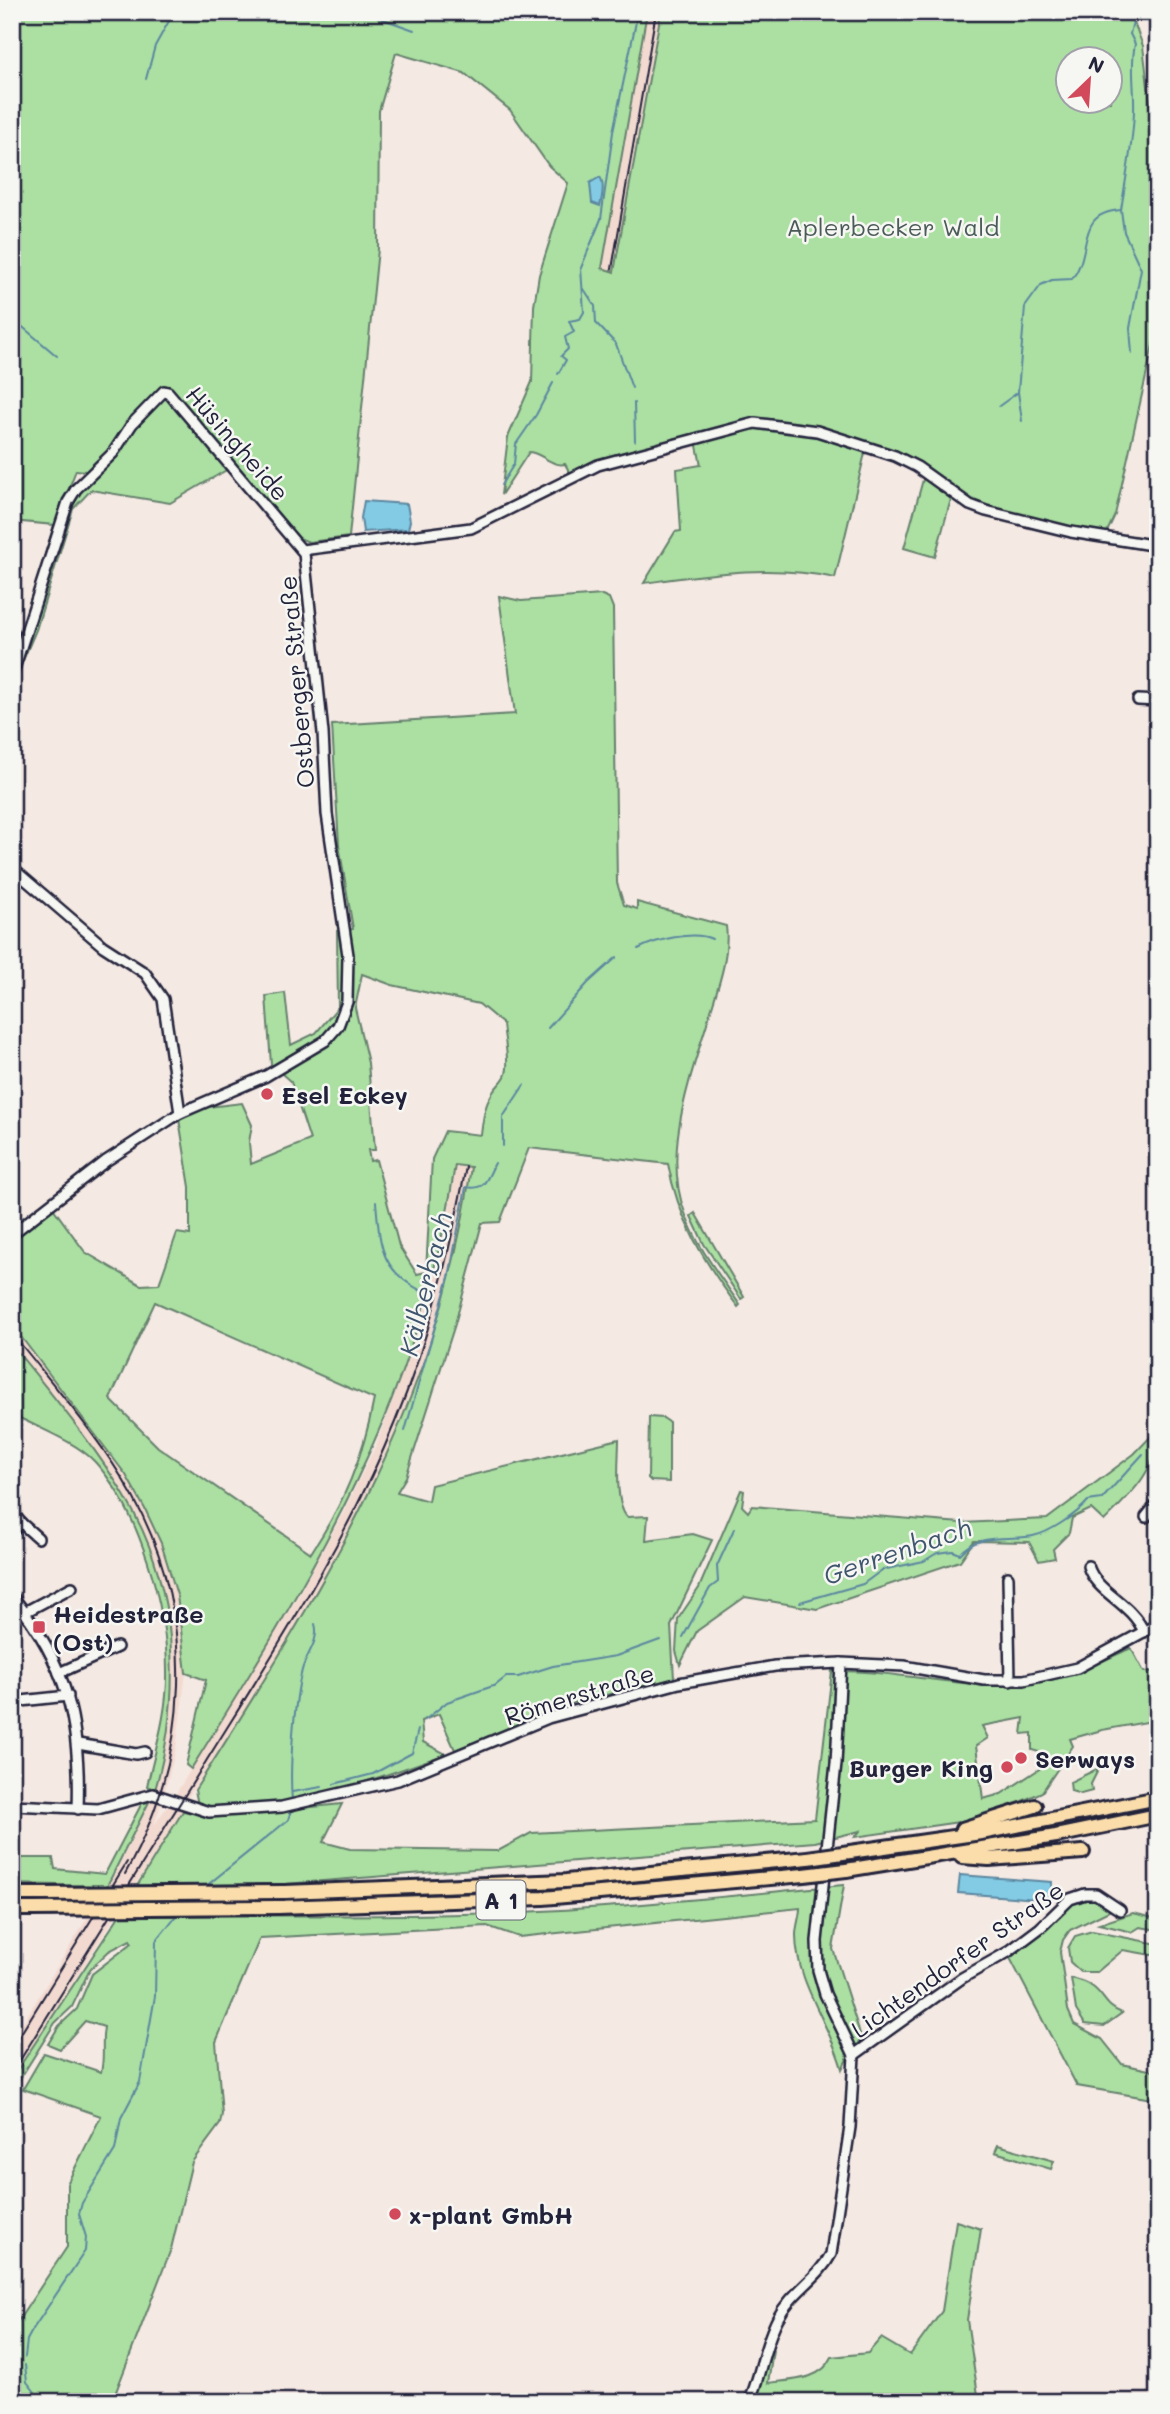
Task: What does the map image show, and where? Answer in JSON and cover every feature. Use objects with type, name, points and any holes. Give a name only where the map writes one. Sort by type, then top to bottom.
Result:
[{"type":"highway","name":"A 1","points":[[12,1894],[285,1892],[594,1879],[808,1858],[936,1841],[1158,1798]]},
{"type":"highway","points":[[936,1841],[1035,1806]]},
{"type":"highway","name":"A 1","points":[[12,1909],[278,1907],[543,1898],[846,1870],[944,1856],[1158,1815]]},
{"type":"highway","points":[[944,1856],[989,1859],[1083,1852]]},
{"type":"street","name":"Hüsingheide","points":[[12,675],[68,502],[76,489],[113,453],[132,424],[164,391],[172,395],[302,550]]},
{"type":"street","name":"Ostberger Straße","points":[[12,1234],[106,1161],[180,1113],[266,1076],[325,1041],[338,1026],[347,1002],[348,955],[327,814],[323,733],[302,550],[471,528],[598,465],[755,423],[817,431],[887,453],[917,467],[960,499],[986,512],[1071,532],[1158,546]]},
{"type":"street","points":[[1138,700],[1158,701]]},
{"type":"street","points":[[12,868],[103,946],[145,973],[163,999],[180,1113]]},
{"type":"street","points":[[1146,1517],[1157,1506]]},
{"type":"street","points":[[12,1512],[38,1538]]},
{"type":"street","points":[[12,1532],[22,1523]]},
{"type":"street","points":[[1088,1566],[1103,1588],[1131,1609],[1144,1632]]},
{"type":"street","points":[[1008,1577],[1010,1681]]},
{"type":"street","points":[[25,1612],[72,1587]]},
{"type":"street","points":[[12,1596],[25,1612],[59,1673],[68,1696],[78,1744],[78,1809]]},
{"type":"street","name":"Römerstraße","points":[[12,1805],[108,1808],[153,1794],[209,1812],[304,1803],[398,1780],[548,1718],[614,1698],[764,1668],[841,1663],[904,1666],[1010,1681],[1043,1678],[1077,1668],[1158,1623]]},
{"type":"street","points":[[59,1673],[117,1647]]},
{"type":"street","name":"Lichtendorfer Straße","points":[[750,2402],[777,2319],[791,2298],[826,2264],[831,2254],[850,2127],[854,2055],[825,1994],[818,1970],[817,1941],[836,1764],[841,1663]]},
{"type":"street","points":[[12,1702],[68,1696]]},
{"type":"street","points":[[78,1744],[136,1754],[145,1752]]},
{"type":"street","name":"Lichtendorfer Straße","points":[[854,2055],[962,1978],[1007,1952],[1070,1899],[1084,1894],[1096,1894],[1120,1910]]},
{"type":"street","points":[[12,1991],[12,1998]]},
{"type":"shaded area","points":[[647,12],[661,12],[615,272],[602,268]]},
{"type":"shaded area","points":[[456,1164],[472,1167],[452,1270],[441,1312],[400,1428],[326,1578],[274,1667],[185,1802],[175,1795],[298,1596],[376,1445],[422,1320],[448,1218]]},
{"type":"shaded area","points":[[12,1325],[127,1475],[161,1543],[177,1595],[186,1673],[176,1749],[165,1790],[155,1790],[170,1725],[173,1665],[170,1634],[157,1573],[125,1497],[99,1457],[12,1345]]},
{"type":"shaded area","points":[[152,1798],[163,1799],[154,1825],[171,1801],[183,1811],[12,2078],[12,2040],[115,1873]]},
{"type":"green space","name":"Aplerbecker Wald","points":[[12,12],[647,12],[602,268],[614,272],[661,12],[1130,12],[1143,46],[1158,167],[1158,323],[1115,515],[1107,532],[1087,533],[986,510],[907,460],[769,422],[570,473],[565,464],[556,464],[529,452],[501,495],[508,437],[532,382],[534,306],[539,275],[568,183],[549,166],[510,110],[464,73],[396,53],[379,111],[378,249],[349,537],[309,542],[299,538],[239,468],[230,468],[170,503],[91,490],[73,509],[36,630],[12,686],[12,662],[54,525],[12,521]],"holes":[[[76,470],[85,471],[90,477],[70,508],[62,507]]]},
{"type":"green space","points":[[740,426],[798,428],[866,449],[835,578],[763,571],[644,583],[675,532],[681,531],[677,469],[701,465],[696,441]]},
{"type":"green space","points":[[924,476],[951,499],[935,557],[904,548]]},
{"type":"green space","points":[[602,595],[609,598],[613,608],[617,883],[624,905],[637,909],[637,902],[726,926],[724,962],[681,1116],[676,1165],[679,1190],[690,1226],[709,1261],[740,1305],[738,1307],[726,1290],[694,1239],[678,1203],[668,1164],[529,1148],[500,1222],[482,1223],[455,1324],[406,1477],[397,1492],[428,1501],[431,1485],[619,1439],[620,1502],[627,1517],[648,1516],[646,1540],[693,1534],[712,1540],[671,1626],[674,1679],[568,1704],[455,1750],[439,1714],[421,1721],[423,1742],[446,1754],[356,1785],[292,1801],[260,1806],[198,1805],[195,1790],[287,1642],[329,1568],[368,1494],[403,1417],[432,1337],[455,1254],[471,1167],[455,1165],[439,1250],[417,1330],[389,1407],[356,1481],[279,1625],[191,1769],[186,1765],[206,1680],[186,1673],[177,1595],[161,1543],[126,1475],[12,1325],[12,1240],[53,1208],[85,1252],[141,1285],[159,1284],[177,1233],[190,1235],[190,1187],[179,1119],[208,1107],[242,1103],[252,1125],[249,1142],[251,1164],[310,1140],[291,1082],[271,1064],[266,996],[285,993],[291,1045],[316,1033],[338,1007],[337,931],[353,929],[339,845],[332,725],[515,714],[499,596],[521,601]],"holes":[[[362,974],[392,985],[479,1004],[503,1024],[507,1069],[488,1102],[481,1135],[445,1131],[432,1159],[426,1272],[417,1274],[399,1246],[376,1160],[370,1161],[368,1150],[375,1150],[368,1063],[355,1008]],[[155,1302],[374,1399],[351,1479],[311,1553],[158,1447],[110,1399]]]},
{"type":"green space","points":[[695,1213],[744,1297],[741,1299],[704,1244],[691,1216]]},
{"type":"green space","points":[[12,1345],[71,1418],[112,1475],[142,1529],[156,1565],[165,1602],[172,1677],[170,1715],[155,1790],[147,1786],[163,1715],[167,1671],[162,1618],[148,1560],[125,1506],[95,1462],[67,1441],[12,1414]]},
{"type":"green space","points":[[649,1417],[663,1418],[669,1422],[669,1482],[651,1481],[648,1478]]},
{"type":"green space","points":[[1158,1429],[1153,1457],[1133,1491],[1104,1521],[1091,1509],[1072,1518],[1069,1533],[1053,1549],[1055,1558],[1039,1561],[1029,1542],[974,1541],[960,1561],[817,1609],[745,1597],[697,1631],[680,1665],[676,1651],[678,1619],[699,1588],[741,1490],[744,1491],[742,1506],[748,1512],[752,1506],[961,1523],[1047,1519],[1134,1454]]},
{"type":"green space","points":[[1131,1648],[1144,1672],[1158,1671],[1158,1720],[1070,1739],[1073,1746],[1042,1792],[959,1822],[855,1837],[860,1831],[815,1842],[285,1884],[137,1886],[183,1811],[213,1817],[342,1804],[323,1842],[350,1849],[498,1851],[531,1833],[815,1819],[832,1671],[1020,1685],[1068,1675]],"holes":[[[1024,1718],[1022,1734],[1032,1733],[1032,1750],[1039,1752],[1047,1764],[1001,1794],[983,1799],[976,1746],[988,1738],[982,1726]]]},
{"type":"green space","points":[[1099,1768],[1091,1784],[1092,1791],[1081,1794],[1071,1791],[1070,1782]]},
{"type":"green space","points":[[149,1802],[107,1886],[12,1884],[12,1858],[53,1858],[55,1869],[105,1874],[142,1803]]},
{"type":"green space","points":[[844,1885],[833,1949],[862,2040],[850,2053],[842,2069],[807,1987],[797,1953],[796,1935],[800,1908],[519,1937],[487,1926],[260,1938],[216,2042],[222,2114],[220,2124],[192,2162],[171,2249],[112,2402],[12,2402],[12,2330],[67,2247],[67,2184],[101,2116],[23,2089],[44,2053],[101,2072],[104,2027],[85,2021],[60,2049],[48,2044],[59,2026],[77,2009],[92,1974],[132,1943],[130,1940],[109,1951],[90,1969],[72,2007],[55,2023],[18,2082],[12,2082],[12,2078],[119,1916],[522,1912],[643,1904]]},
{"type":"green space","points":[[1088,1898],[1100,1900],[1111,1910],[1070,1930],[1063,1940],[1060,1952],[1068,2010],[1074,2024],[1102,2039],[1122,2064],[1158,2072],[1158,2100],[1077,2086],[1010,1958],[1073,1902]]},
{"type":"green space","points":[[1133,1913],[1158,1919],[1158,1930],[1140,1927],[1132,1932],[1099,1924]]},
{"type":"green space","points":[[1092,1931],[1158,1944],[1158,1956],[1123,1950],[1097,1972],[1081,1972],[1070,1962],[1068,1948],[1075,1936]]},
{"type":"green space","points":[[1071,1978],[1083,1981],[1097,1990],[1109,2005],[1122,2013],[1104,2026],[1085,2024],[1076,2010]]},
{"type":"green space","points":[[998,2145],[1054,2161],[1051,2169],[995,2152]]},
{"type":"green space","points":[[956,2221],[981,2229],[967,2320],[979,2402],[753,2402],[770,2349],[773,2350],[768,2383],[813,2375],[821,2371],[832,2357],[868,2353],[881,2338],[910,2355],[942,2311]]},
{"type":"water","points":[[600,177],[603,187],[600,206],[592,203],[590,183]]},
{"type":"water","points":[[364,501],[407,504],[410,521],[408,529],[363,532],[361,518]]},
{"type":"water","points":[[960,1875],[1052,1882],[1051,1900],[958,1893]]},
{"type":"waterway","points":[[146,79],[155,46],[174,12]]},
{"type":"waterway","points":[[363,12],[414,30]]},
{"type":"waterway","points":[[558,374],[566,360],[561,356],[568,349],[565,337],[574,332],[569,321],[580,319],[584,312],[581,268],[601,219],[613,132],[638,12]]},
{"type":"waterway","points":[[1022,421],[1018,392],[1025,307],[1041,285],[1052,280],[1072,279],[1091,226],[1097,218],[1106,213],[1121,210],[1134,111],[1135,44],[1130,34],[1134,17],[1124,12]]},
{"type":"waterway","points":[[1121,210],[1124,232],[1141,269],[1130,328],[1132,354]]},
{"type":"waterway","points":[[584,289],[595,306],[596,323],[616,344],[632,388]]},
{"type":"waterway","points":[[12,318],[57,356]]},
{"type":"waterway","points":[[501,485],[514,464],[516,444],[553,383]]},
{"type":"waterway","points":[[999,406],[1017,393]]},
{"type":"waterway","points":[[634,403],[635,441]]},
{"type":"waterway","name":"Kälberbach","points":[[638,949],[675,937],[704,936],[712,939]]},
{"type":"waterway","name":"Kälberbach","points":[[548,1028],[588,983],[617,957]]},
{"type":"waterway","name":"Kälberbach","points":[[503,1146],[503,1117],[524,1085]]},
{"type":"waterway","name":"Kälberbach","points":[[405,1431],[449,1277],[466,1187],[482,1185],[495,1163]]},
{"type":"waterway","points":[[376,1202],[381,1245],[391,1267],[411,1285],[426,1293]]},
{"type":"waterway","name":"Gerrenbach","points":[[800,1602],[863,1584],[882,1570],[924,1561],[937,1553],[953,1551],[960,1554],[968,1547],[985,1540],[1033,1536],[1047,1531],[1070,1517],[1088,1501],[1102,1499],[1143,1454]]},
{"type":"waterway","points":[[683,1637],[710,1588],[718,1582],[717,1566],[734,1529]]},
{"type":"waterway","points":[[292,1801],[292,1754],[297,1700],[302,1670],[316,1636],[315,1624]]},
{"type":"waterway","name":"Gerrenbach","points":[[425,1720],[447,1702],[496,1685],[506,1677],[518,1677],[553,1666],[616,1656],[660,1640]]},
{"type":"waterway","name":"Gerrenbach","points":[[334,1784],[373,1774],[412,1753],[418,1730]]},
{"type":"waterway","name":"Gerrenbach","points":[[292,1792],[322,1787]]},
{"type":"waterway","points":[[205,1887],[288,1820],[291,1810]]},
{"type":"waterway","points":[[25,2357],[27,2340],[33,2329],[85,2251],[86,2237],[79,2214],[82,2203],[115,2150],[121,2118],[140,2082],[155,1996],[156,1941],[179,1912]]},
{"type":"waterway","points":[[25,2365],[27,2382],[35,2392],[33,2399],[28,2402]]},
{"type":"railway","points":[[612,269],[656,12]]},
{"type":"railway","points":[[12,2073],[283,1638],[354,1511],[376,1467],[418,1360],[445,1264],[466,1167]]},
{"type":"railway","points":[[12,1333],[75,1411],[119,1473],[153,1541],[168,1588],[176,1636],[178,1685],[174,1734],[163,1782],[147,1829],[125,1874]]},
{"type":"railway","points":[[12,2048],[127,1862]]},
{"type":"place","name":"Esel Eckey","points":[[267,1094]]},
{"type":"place","name":"Heidestraße (Ost)","points":[[39,1627]]},
{"type":"place","name":"Serways","points":[[1021,1758]]},
{"type":"place","name":"Burger King","points":[[1007,1767]]},
{"type":"place","name":"x-plant GmbH","points":[[395,2214]]}]
